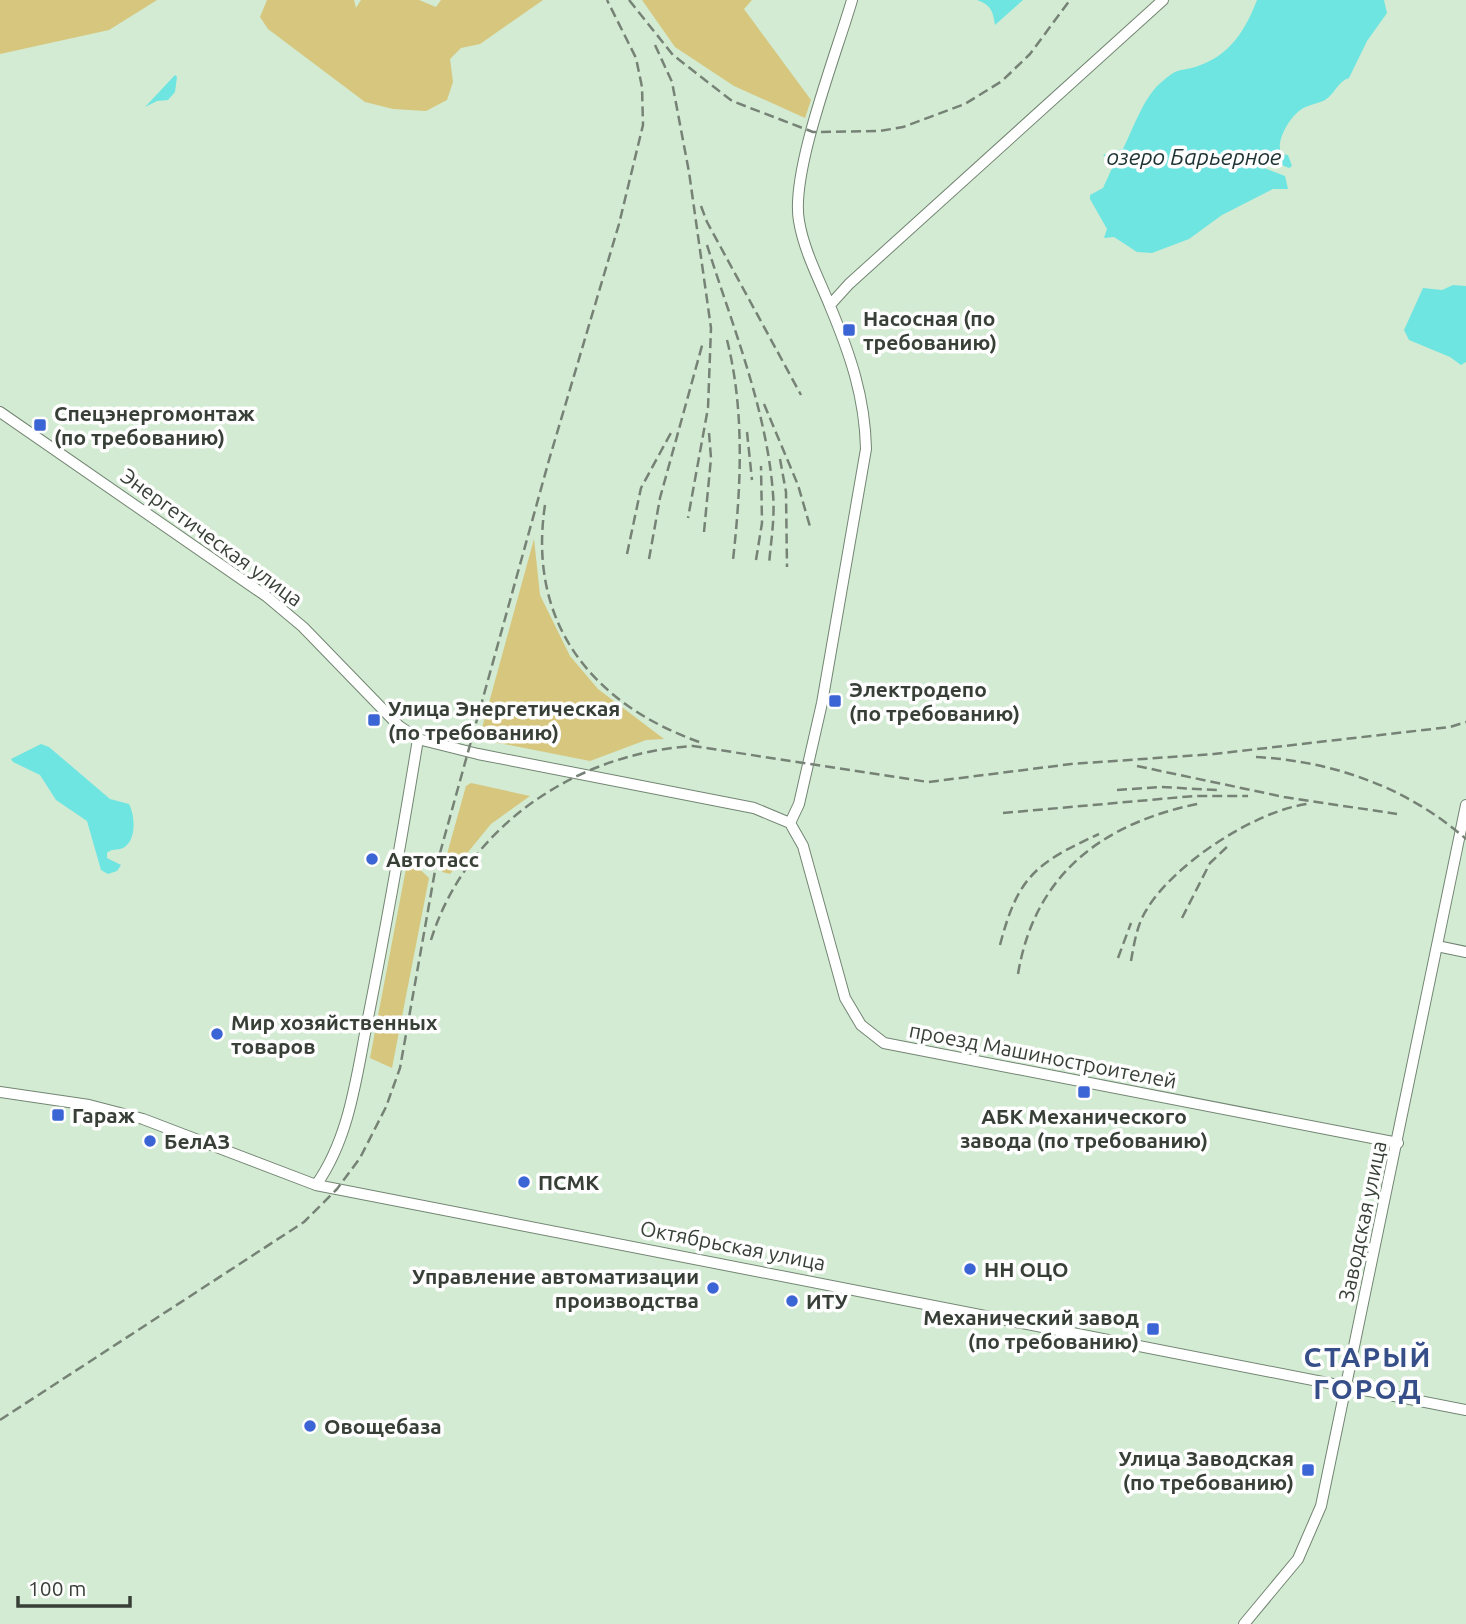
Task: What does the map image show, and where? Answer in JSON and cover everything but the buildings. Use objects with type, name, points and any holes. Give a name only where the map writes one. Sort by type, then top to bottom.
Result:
[{"type":"street","points":[[316,1185],[332,1163],[347,1115],[385,931],[418,739],[478,754],[754,808],[790,823],[799,804],[821,703],[866,449],[861,393],[855,367],[798,220],[799,185],[852,0]]},
{"type":"street","points":[[830,305],[849,284],[1163,0]]},
{"type":"street","name":"Энергетическая улица","points":[[0,412],[266,596],[303,627],[399,726],[418,739]]},
{"type":"street","name":"Заводская улица","points":[[1244,1624],[1298,1559],[1316,1524],[1381,1225],[1466,805]]},
{"type":"street","name":"проезд Машиностроителей","points":[[790,823],[803,846],[845,998],[861,1025],[884,1043],[1398,1143]]},
{"type":"street","points":[[1437,946],[1466,952]]},
{"type":"street","name":"Октябрьская улица","points":[[0,1092],[89,1105],[143,1119],[316,1185],[1466,1410]]},
{"type":"shaded area","points":[[0,0],[1466,0],[1466,1624],[0,1624]]},
{"type":"shaded area","points":[[0,0],[157,0],[109,30],[0,54]]},
{"type":"shaded area","points":[[267,0],[354,0],[356,8],[361,0],[419,0],[436,7],[441,0],[543,0],[480,44],[461,48],[450,59],[453,82],[447,100],[426,111],[393,109],[365,102],[268,29],[260,17]]},
{"type":"shaded area","points":[[642,0],[752,0],[744,9],[811,100],[805,118],[734,86],[675,47]]},
{"type":"shaded area","points":[[534,539],[540,595],[570,656],[598,689],[664,739],[646,740],[590,761],[479,739]]},
{"type":"shaded area","points":[[471,783],[530,796],[491,824],[450,874],[442,872],[466,786]]},
{"type":"shaded area","points":[[408,858],[429,878],[392,1068],[370,1058]]},
{"type":"water","points":[[977,0],[1023,0],[995,25],[990,9]]},
{"type":"water","name":"озеро Барьерное","points":[[1257,0],[1384,0],[1387,13],[1367,41],[1349,78],[1325,100],[1299,111],[1287,125],[1280,149],[1281,154],[1288,155],[1292,166],[1289,168],[1272,161],[1259,160],[1259,166],[1285,176],[1288,189],[1273,189],[1222,215],[1189,239],[1152,253],[1137,252],[1114,237],[1104,238],[1107,229],[1090,199],[1090,195],[1103,188],[1113,166],[1103,155],[1123,149],[1145,103],[1164,80],[1178,71],[1209,61],[1228,48],[1241,32]]},
{"type":"water","points":[[175,75],[175,92],[168,100],[157,101],[145,107]]},
{"type":"water","points":[[1453,285],[1466,286],[1466,362],[1461,365],[1450,357],[1409,340],[1404,330],[1423,288],[1442,290]]},
{"type":"water","points":[[41,744],[49,747],[110,799],[129,804],[133,815],[131,840],[123,848],[107,853],[107,858],[121,865],[117,871],[108,874],[101,870],[87,821],[56,800],[40,775],[11,759]]},
{"type":"railway","points":[[0,1420],[304,1222],[337,1189],[360,1158],[386,1107],[400,1068],[435,871],[549,460],[619,224],[643,125],[642,87],[636,58],[607,0]]},
{"type":"railway","points":[[629,0],[673,55],[732,101],[813,132],[880,131],[903,127],[965,104],[1002,81],[1030,54],[1070,0]]},
{"type":"railway","points":[[655,45],[672,82],[689,172],[711,328],[708,408],[688,518]]},
{"type":"railway","points":[[701,206],[707,222],[801,395]]},
{"type":"railway","points":[[707,245],[747,368],[764,431],[773,503],[769,564]]},
{"type":"railway","points":[[727,340],[737,394],[740,450],[733,560]]},
{"type":"railway","points":[[649,559],[660,498],[703,342]]},
{"type":"railway","points":[[764,404],[798,485],[811,530]]},
{"type":"railway","points":[[627,554],[641,488],[673,429]]},
{"type":"railway","points":[[747,432],[752,480]]},
{"type":"railway","points":[[704,532],[711,458],[709,433]]},
{"type":"railway","points":[[780,459],[786,492],[787,567]]},
{"type":"railway","points":[[756,560],[762,523],[761,466]]},
{"type":"railway","points":[[545,505],[542,548],[547,587],[558,623],[576,654],[600,682],[629,707],[663,727],[702,743]]},
{"type":"railway","points":[[431,940],[448,900],[470,863],[498,831],[531,803],[568,781],[608,763],[650,752],[693,746],[928,782],[1071,764],[1214,754],[1450,727],[1466,722]]},
{"type":"railway","points":[[1256,757],[1313,764],[1367,780],[1419,805],[1466,839]]},
{"type":"railway","points":[[1137,766],[1284,797],[1397,814]]},
{"type":"railway","points":[[1117,790],[1161,787],[1217,790]]},
{"type":"railway","points":[[1003,813],[1194,796],[1248,796]]},
{"type":"railway","points":[[1018,974],[1027,938],[1040,907],[1058,880],[1080,857],[1135,823],[1202,803]]},
{"type":"railway","points":[[1131,961],[1136,934],[1144,915],[1159,892],[1176,875],[1218,842],[1241,828],[1264,817],[1307,804]]},
{"type":"railway","points":[[1000,945],[1014,903],[1033,874],[1059,854],[1099,834]]},
{"type":"railway","points":[[1182,918],[1210,863],[1229,845]]},
{"type":"railway","points":[[1118,958],[1131,923]]},
{"type":"place","name":"Насосная (по требованию)","points":[[849,330]]},
{"type":"place","name":"Спецэнергомонтаж (по требованию)","points":[[40,425]]},
{"type":"place","name":"Электродепо (по требованию)","points":[[835,701]]},
{"type":"place","name":"Улица Энергетическая (по требованию)","points":[[374,720]]},
{"type":"place","name":"Автотасс","points":[[372,859]]},
{"type":"place","name":"Мир хозяйственных товаров","points":[[217,1034]]},
{"type":"place","name":"АБК Механического завода (по требованию)","points":[[1084,1092]]},
{"type":"place","name":"Гараж","points":[[58,1115]]},
{"type":"place","name":"БелАЗ","points":[[150,1141]]},
{"type":"place","name":"ПСМК","points":[[524,1182]]},
{"type":"place","name":"НН ОЦО","points":[[970,1269]]},
{"type":"place","name":"Управление автоматизации производства","points":[[713,1288]]},
{"type":"place","name":"ИТУ","points":[[792,1301]]},
{"type":"place","name":"Механический завод (по требованию)","points":[[1153,1329]]},
{"type":"place","name":"Овощебаза","points":[[310,1426]]},
{"type":"place","name":"Улица Заводская (по требованию)","points":[[1308,1470]]},
{"type":"district","name":"СТАРЫЙ ГОРОД","points":[[1368,1372]]}]
